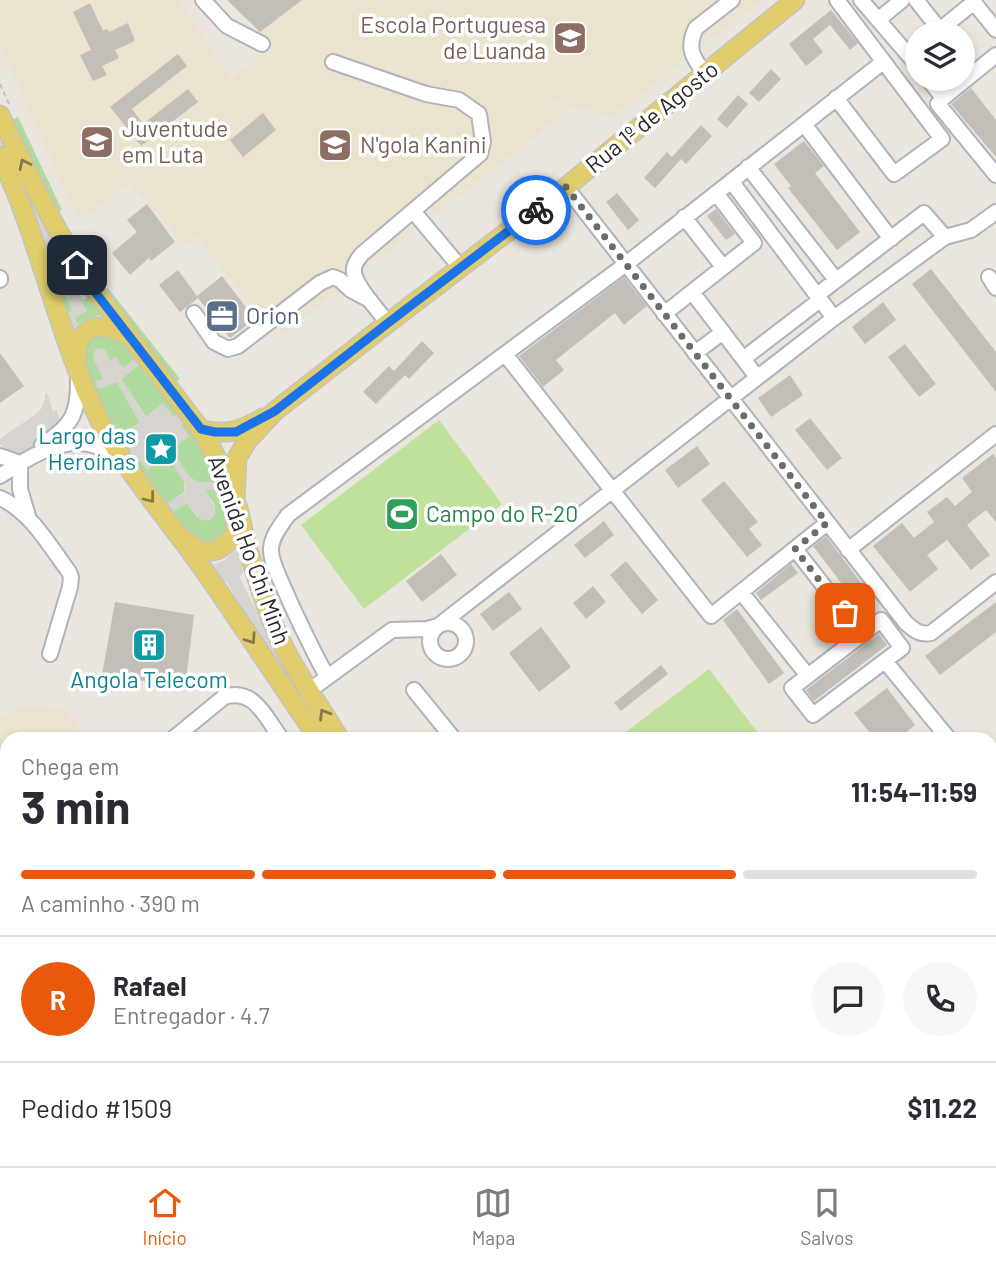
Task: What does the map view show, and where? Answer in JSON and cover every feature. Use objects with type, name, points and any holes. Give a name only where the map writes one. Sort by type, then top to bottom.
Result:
[{"type":"main road","name":"Rua 1º de Agosto","points":[[275,411],[566,187],[795,0]]},
{"type":"main road","name":"Avenida Ho Chi Minh","points":[[6,113],[47,213],[77,265],[201,429],[217,457],[235,499],[269,612],[294,667],[335,732]]},
{"type":"main road","name":"Avenida Ho Chi Minh","points":[[0,156],[13,183],[78,371],[98,417],[123,462],[213,582],[314,732]]},
{"type":"main road","points":[[78,371],[76,351],[81,336],[87,331],[101,326],[129,336]]},
{"type":"main road","points":[[201,429],[236,432],[275,411]]},
{"type":"main road","points":[[178,534],[188,543],[207,552],[217,550],[231,540],[236,526],[237,458],[247,441],[275,411]]},
{"type":"street","points":[[203,0],[227,26],[261,44]]},
{"type":"street","points":[[705,74],[693,58],[693,34],[696,28],[732,0]]},
{"type":"street","points":[[836,98],[894,174],[942,139],[837,0]]},
{"type":"street","points":[[861,0],[905,47]]},
{"type":"street","points":[[878,20],[902,0]]},
{"type":"street","points":[[916,0],[930,21]]},
{"type":"street","points":[[950,21],[973,1],[996,30]]},
{"type":"street","points":[[996,55],[937,104],[996,175]]},
{"type":"street","points":[[333,62],[426,94],[459,100],[478,114],[483,142],[480,154],[362,254],[354,264],[353,273],[360,287],[388,323]]},
{"type":"street","points":[[327,677],[275,568],[270,549],[278,529],[288,515],[626,264],[883,62]]},
{"type":"street","points":[[937,91],[943,98]]},
{"type":"street","points":[[804,124],[891,239]]},
{"type":"street","points":[[748,167],[836,281]]},
{"type":"street","points":[[731,181],[834,318]]},
{"type":"street","points":[[566,187],[914,631],[922,635],[931,633],[996,582]]},
{"type":"street","points":[[664,314],[754,243],[716,193]]},
{"type":"street","points":[[413,211],[460,267]]},
{"type":"street","points":[[310,690],[392,630],[438,626],[834,318],[946,237],[971,230],[996,212]]},
{"type":"street","points":[[743,359],[819,298],[836,281],[925,213],[946,237]]},
{"type":"street","points":[[684,217],[723,267]]},
{"type":"street","points":[[194,313],[214,342],[228,349],[238,345],[320,283],[332,277],[370,300]]},
{"type":"street","points":[[692,292],[757,377]]},
{"type":"street","points":[[695,353],[723,332]]},
{"type":"street","points":[[505,354],[711,616],[827,523]]},
{"type":"street","points":[[0,476],[62,431],[71,420],[78,393],[78,371]]},
{"type":"street","points":[[848,550],[996,433]]},
{"type":"street","points":[[0,456],[20,463],[59,444],[75,443],[104,449],[123,462]]},
{"type":"street","points":[[20,463],[20,489],[28,517]]},
{"type":"street","points":[[0,498],[28,517],[71,578],[50,654]]},
{"type":"street","points":[[795,549],[862,635]]},
{"type":"street","points":[[741,592],[808,676]]},
{"type":"street","points":[[881,620],[902,648],[885,660],[813,715],[792,688],[881,620]]},
{"type":"street","points":[[885,660],[943,732]]},
{"type":"street","points":[[414,690],[448,732]]},
{"type":"street","points":[[181,732],[224,697],[234,694],[255,702],[277,732]]},
{"type":"path","points":[[0,84],[6,113]]},
{"type":"shaded area","points":[[0,0],[178,0],[231,81],[272,47],[259,33],[302,0],[761,0],[612,116],[486,83],[570,108],[277,338],[196,235],[185,245],[129,182],[82,219],[71,203],[0,44]]},
{"type":"shaded area","points":[[0,136],[55,247],[53,248],[87,311],[75,318],[78,323],[70,335],[64,316],[72,310],[46,252],[49,250],[0,149]]},
{"type":"shaded area","points":[[102,348],[110,361],[116,357],[123,368],[134,359],[139,365],[121,379],[145,417],[163,403],[174,417],[179,414],[185,422],[181,425],[189,436],[173,449],[191,478],[199,482],[217,482],[220,491],[205,489],[216,509],[211,519],[200,519],[187,503],[173,511],[167,503],[184,493],[186,487],[172,463],[162,458],[147,470],[138,458],[133,461],[127,454],[131,450],[121,437],[139,422],[117,382],[98,388],[95,381],[103,379],[93,354],[96,349]]},
{"type":"shaded area","points":[[47,393],[53,412],[57,410],[61,427],[21,454],[12,454],[0,444],[0,439],[36,414],[41,409]]},
{"type":"shaded area","points":[[239,547],[243,573],[239,576],[291,680],[326,732],[320,732],[287,684],[226,581],[221,583],[206,565],[225,560]]},
{"type":"shaded area","points":[[22,706],[67,711],[79,732],[0,732],[0,720]]},
{"type":"green space","points":[[18,117],[62,210],[56,213],[12,120]]},
{"type":"green space","points":[[20,190],[50,250],[55,247],[85,290],[79,294],[82,300],[90,297],[103,314],[79,323],[70,335]]},
{"type":"green space","points":[[108,288],[180,379],[175,383],[103,292]]},
{"type":"green space","points":[[99,332],[115,334],[129,348],[199,439],[215,474],[231,523],[224,538],[208,545],[194,539],[121,446],[103,414],[83,355],[91,339]],"holes":[[[138,365],[121,379],[146,417],[174,417],[178,414],[180,425],[173,449],[180,463],[194,480],[217,482],[220,490],[204,489],[215,505],[211,519],[200,518],[187,503],[173,511],[168,504],[184,492],[185,488],[181,473],[175,465],[158,458],[141,458],[134,461],[131,450],[140,422],[117,382],[110,384],[103,380],[123,368]]]},
{"type":"green space","name":"Campo do R-20","points":[[439,420],[502,504],[364,609],[301,525]]},
{"type":"green space","points":[[709,669],[757,732],[626,732]]},
{"type":"building","points":[[227,0],[302,0],[260,32]]},
{"type":"building","points":[[90,3],[103,31],[107,29],[109,32],[128,23],[135,41],[115,50],[119,58],[102,66],[107,75],[93,81],[80,55],[91,50],[73,12]]},
{"type":"building","points":[[831,10],[858,43],[850,50],[830,25],[813,39],[823,52],[806,66],[789,44]]},
{"type":"building","points":[[178,54],[187,66],[132,109],[143,124],[188,89],[198,102],[141,146],[110,107]]},
{"type":"building","points":[[771,69],[781,79],[759,102],[749,93]]},
{"type":"building","points":[[967,91],[973,91],[996,120],[996,157],[951,104]]},
{"type":"building","points":[[738,95],[748,104],[727,128],[717,119]]},
{"type":"building","points":[[263,113],[276,130],[243,157],[230,140]]},
{"type":"building","points":[[701,125],[712,136],[686,164],[681,159],[655,188],[644,178],[667,152],[672,157]]},
{"type":"building","points":[[804,141],[824,166],[815,173],[860,232],[837,250],[788,188],[791,186],[774,164]]},
{"type":"building","points":[[617,193],[639,220],[628,230],[606,202]]},
{"type":"building","points":[[147,204],[175,242],[151,261],[149,258],[130,275],[112,253],[137,232],[127,220]]},
{"type":"building","points":[[716,209],[735,234],[726,240],[707,216]]},
{"type":"building","points":[[931,269],[996,352],[996,392],[912,284]]},
{"type":"building","points":[[178,270],[197,296],[222,276],[255,319],[230,338],[198,298],[180,312],[159,285]]},
{"type":"building","points":[[624,277],[647,306],[624,325],[615,313],[556,360],[564,370],[543,387],[519,356]]},
{"type":"building","points":[[883,302],[896,320],[865,344],[852,327]]},
{"type":"building","points":[[422,341],[434,353],[409,379],[405,375],[376,404],[363,392],[389,366],[394,371]]},
{"type":"building","points":[[905,344],[936,384],[919,397],[888,357]]},
{"type":"building","points":[[0,353],[24,386],[0,403]]},
{"type":"building","points":[[790,375],[803,395],[771,417],[758,398]]},
{"type":"building","points":[[810,418],[842,458],[827,470],[795,430]]},
{"type":"building","points":[[697,446],[710,464],[678,488],[665,470]]},
{"type":"building","points":[[993,454],[996,458],[996,522],[986,510],[967,525],[990,555],[971,570],[947,540],[927,555],[938,569],[910,592],[873,546],[902,523],[914,538],[934,522],[927,512],[947,497],[955,506],[972,492],[962,478]]},
{"type":"building","points":[[724,481],[758,522],[749,529],[762,545],[747,557],[701,500]]},
{"type":"building","points":[[604,521],[614,535],[585,558],[574,545]]},
{"type":"building","points":[[826,536],[871,596],[859,606],[813,546]]},
{"type":"building","points":[[441,554],[457,575],[422,602],[406,581]]},
{"type":"building","points":[[626,561],[658,600],[642,614],[610,575]]},
{"type":"building","points":[[791,564],[798,573],[761,600],[756,593]]},
{"type":"building","points":[[593,586],[606,602],[586,619],[573,603]]},
{"type":"building","points":[[509,592],[522,609],[493,631],[480,614]]},
{"type":"building","name":"Angola Telecom","points":[[115,602],[194,615],[185,687],[102,675]]},
{"type":"building","points":[[996,602],[996,632],[940,675],[925,656]]},
{"type":"building","points":[[737,609],[784,673],[769,684],[723,620]]},
{"type":"building","points":[[541,627],[571,667],[539,692],[509,653]]},
{"type":"building","points":[[879,634],[887,645],[814,701],[806,690]]},
{"type":"building","points":[[661,665],[668,674],[621,711],[614,703]]},
{"type":"building","points":[[887,688],[915,725],[906,732],[869,732],[854,713]]},
{"type":"way so far","points":[[536,210],[566,187],[827,523],[795,549],[845,613]]},
{"type":"place","name":"Escola Portuguesa de Luanda","points":[[570,38]]},
{"type":"place","name":"Juventude em Luta","points":[[97,142]]},
{"type":"place","name":"N'gola Kanini","points":[[335,145]]},
{"type":"place","name":"Orion","points":[[222,316]]},
{"type":"place","name":"Largo das Heroínas","points":[[161,449]]},
{"type":"place","name":"Campo do R-20","points":[[402,514]]},
{"type":"place","name":"Angola Telecom","points":[[149,645]]},
{"type":"route","points":[[77,265],[201,429],[236,432],[275,411],[536,210]]}]
